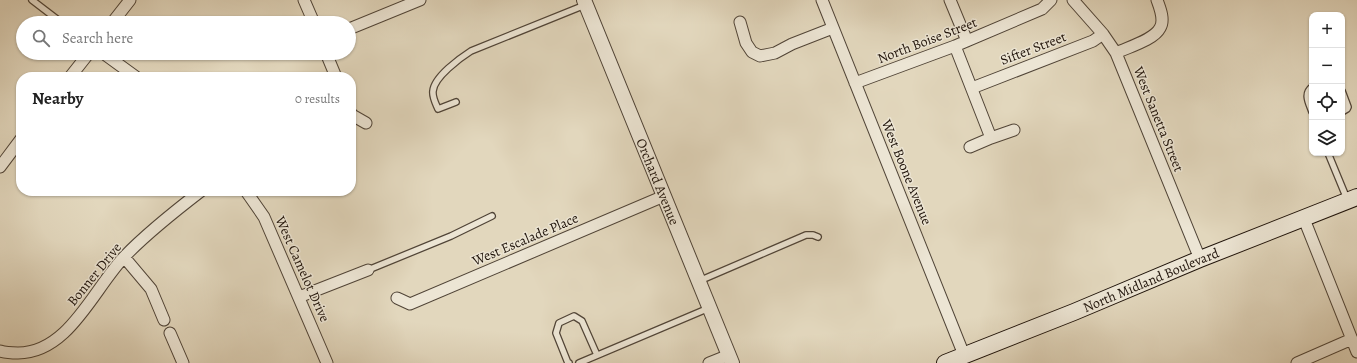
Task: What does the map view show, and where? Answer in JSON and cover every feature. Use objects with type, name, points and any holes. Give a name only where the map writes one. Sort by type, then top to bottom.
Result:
[{"type":"main road","name":"North Midland Boulevard","points":[[945,363],[1352,199]]},
{"type":"street","points":[[117,16],[130,0]]},
{"type":"street","points":[[304,0],[311,16]]},
{"type":"street","points":[[356,26],[420,0]]},
{"type":"street","name":"West Boone Avenue","points":[[822,0],[964,355]]},
{"type":"street","points":[[950,0],[967,41]]},
{"type":"street","name":"North Boise Street","points":[[855,83],[967,41],[1042,9],[1051,0]]},
{"type":"street","name":"West Sanetta Street","points":[[1072,0],[1103,34],[1116,53],[1200,259]]},
{"type":"street","points":[[1116,53],[1152,37],[1161,27],[1162,11],[1157,0]]},
{"type":"street","name":"Orchard Avenue","points":[[585,2],[730,359]]},
{"type":"street","points":[[740,22],[746,43],[752,52],[760,56],[775,53],[792,44],[833,28]]},
{"type":"street","name":"Sifter Street","points":[[972,88],[1093,41],[1103,34]]},
{"type":"street","points":[[955,46],[991,138]]},
{"type":"street","points":[[74,72],[83,60]]},
{"type":"street","points":[[113,60],[129,72]]},
{"type":"street","points":[[329,60],[334,72]]},
{"type":"street","points":[[356,117],[366,123]]},
{"type":"street","points":[[970,147],[1014,130]]},
{"type":"street","points":[[0,167],[16,146]]},
{"type":"street","name":"Bonner Drive","points":[[0,351],[25,353],[44,347],[59,338],[73,324],[124,257],[175,211],[194,196]]},
{"type":"street","name":"West Camelot Drive","points":[[249,196],[264,218],[327,363]]},
{"type":"street","name":"West Escalade Place","points":[[397,298],[410,304],[664,196]]},
{"type":"street","points":[[1304,218],[1357,352]]},
{"type":"street","points":[[124,257],[151,290],[164,320]]},
{"type":"street","points":[[299,298],[368,270]]},
{"type":"street","points":[[170,333],[183,363]]},
{"type":"street","points":[[1297,363],[1352,339]]},
{"type":"street","points":[[709,363],[730,359]]},
{"type":"lane","points":[[32,0],[53,16]]},
{"type":"lane","points":[[456,102],[438,109],[432,92],[435,85],[450,66],[462,56],[585,2]]},
{"type":"lane","points":[[1309,89],[1307,96],[1309,102]]},
{"type":"lane","points":[[1345,100],[1348,107],[1345,111]]},
{"type":"lane","points":[[1330,156],[1352,199]]},
{"type":"lane","points":[[368,270],[451,236],[492,216]]},
{"type":"lane","points":[[698,281],[806,235],[818,237]]},
{"type":"lane","points":[[579,363],[710,308]]},
{"type":"lane","points":[[569,363],[556,333],[559,323],[574,316],[582,321],[597,355]]}]
